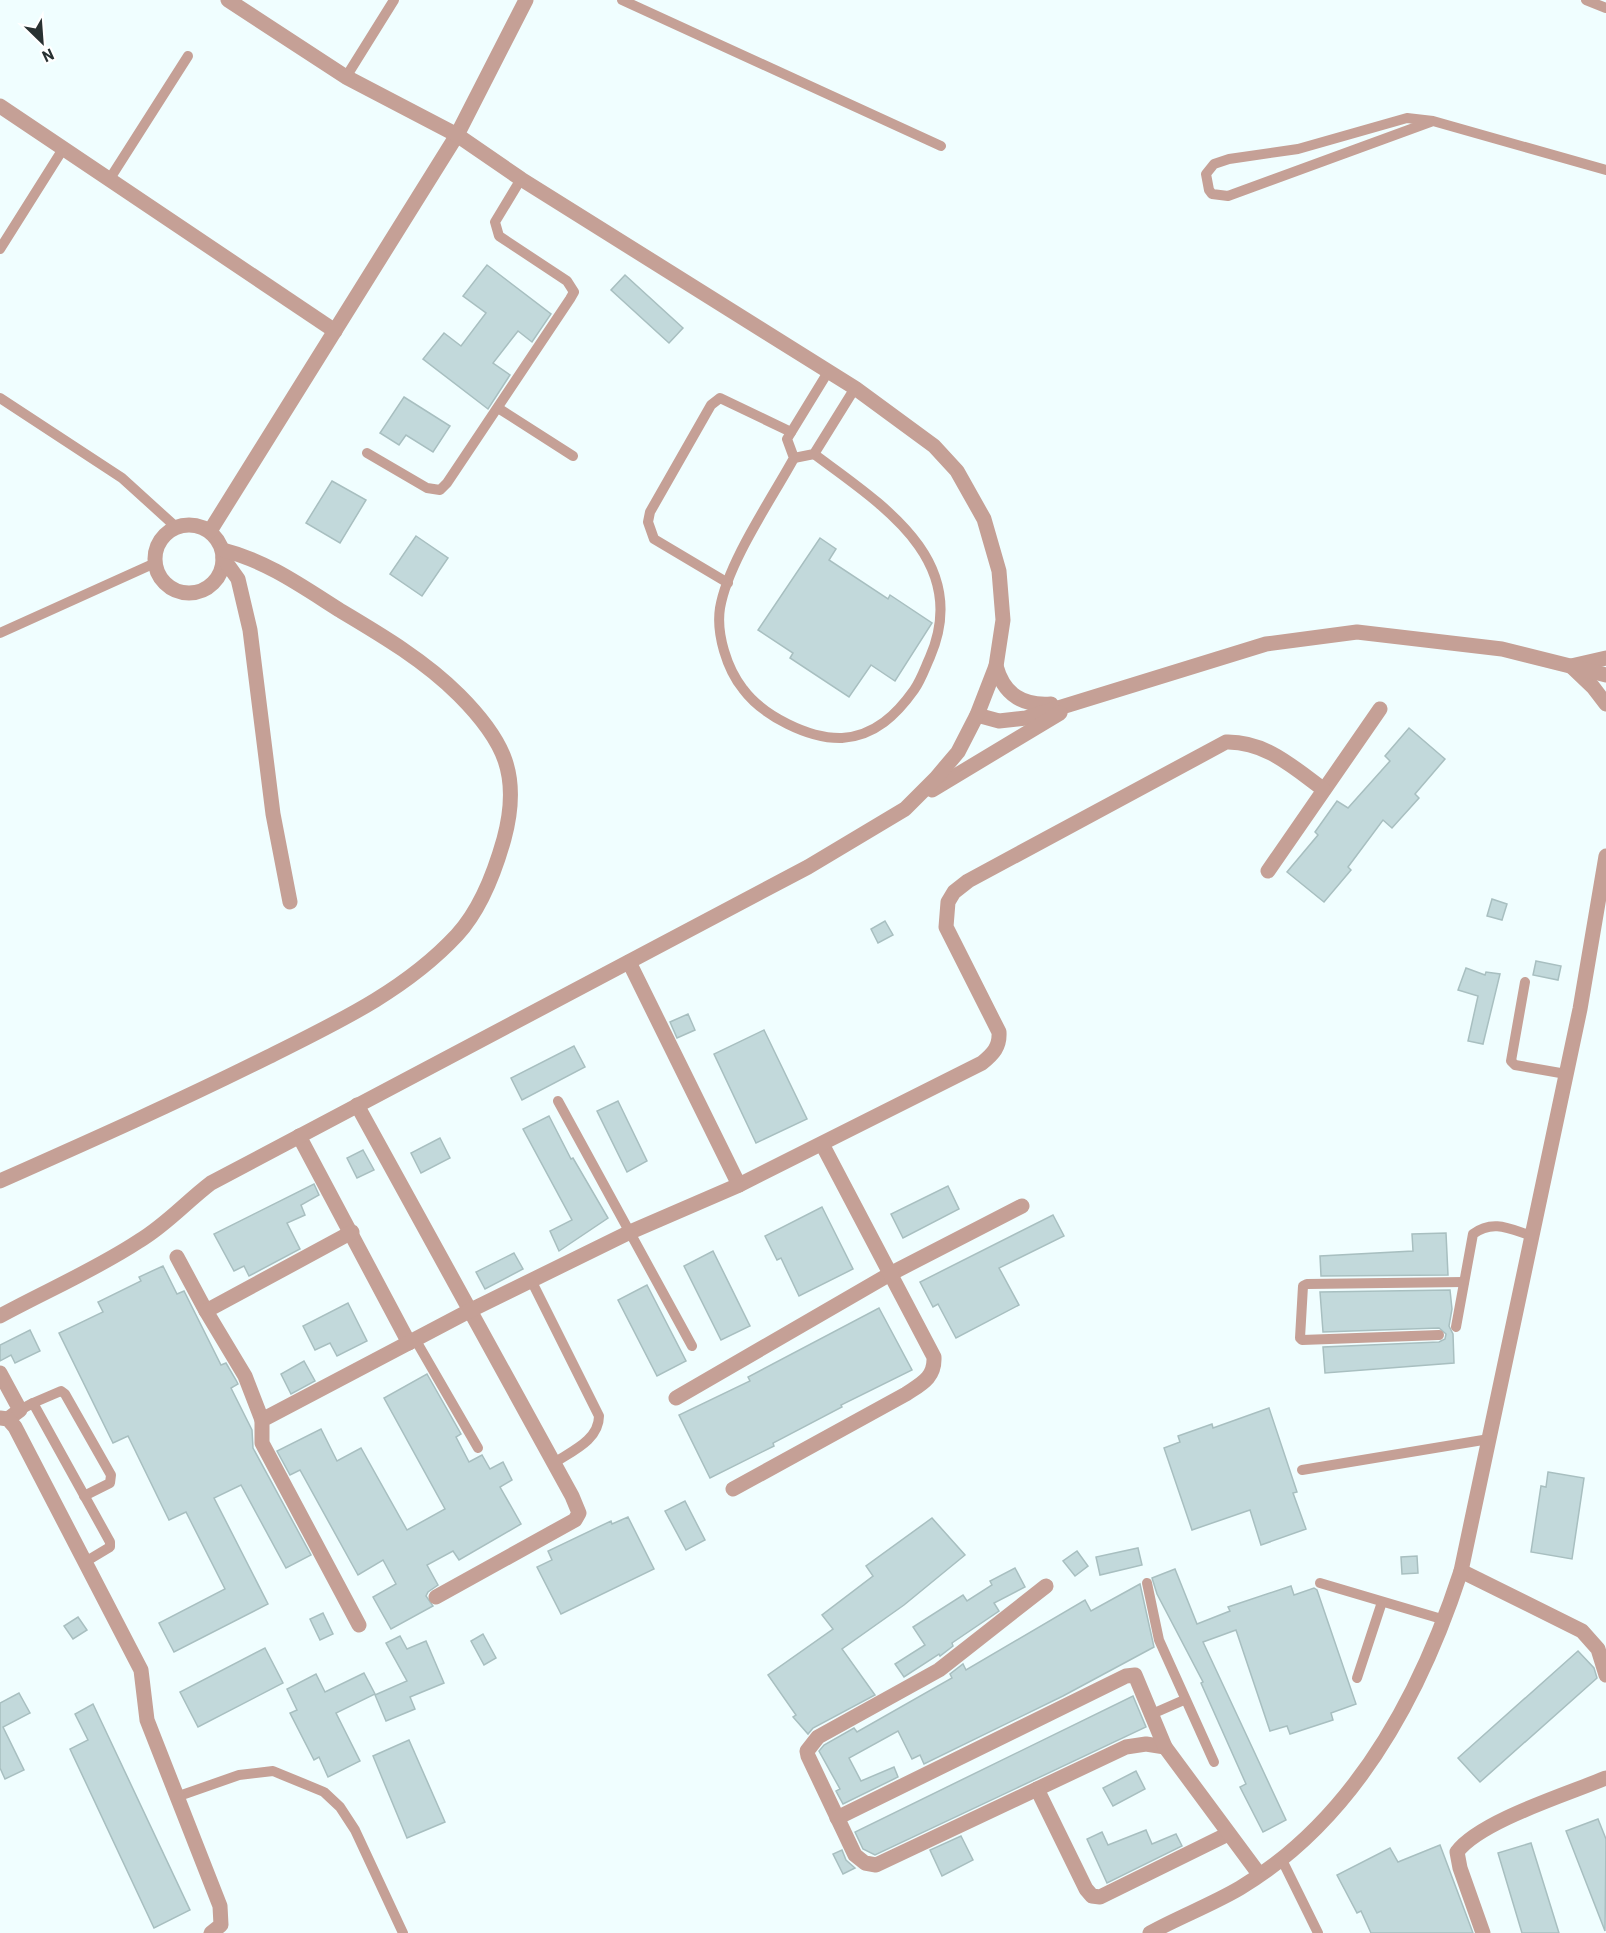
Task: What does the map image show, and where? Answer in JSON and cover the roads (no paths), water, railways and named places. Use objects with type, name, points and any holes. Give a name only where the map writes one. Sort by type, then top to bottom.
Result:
[{"type":"street","points":[[210,531],[457,135],[526,0]]},
{"type":"street","points":[[231,1],[346,77],[457,135],[521,179],[855,388],[934,446],[957,471],[984,519],[999,571],[1003,620],[996,666],[977,715],[958,752],[905,809]]},
{"type":"street","points":[[0,106],[335,331]]},
{"type":"street","points":[[223,554],[220,573],[213,583],[194,592],[173,589],[158,573],[155,562],[160,541],[177,527],[199,526],[210,531],[218,539],[223,554],[238,579],[250,630],[273,814],[290,903]]},
{"type":"street","points":[[0,1181],[163,1109],[365,1007],[416,974],[459,933],[482,896],[500,855],[511,812],[513,785],[505,756],[468,704],[445,681],[398,646],[272,568],[251,557],[223,554]]},
{"type":"street","points":[[977,715],[999,721],[1026,718],[1266,644],[1357,632],[1502,649],[1606,675]]},
{"type":"street","points":[[1571,666],[1606,658]]},
{"type":"street","points":[[996,666],[1003,685],[1018,699],[1033,705],[1077,703]]},
{"type":"street","points":[[1571,666],[1593,687],[1606,704]]},
{"type":"street","points":[[0,1316],[140,1241],[173,1217],[189,1200],[211,1183],[808,867],[1077,703]]},
{"type":"street","points":[[1268,871],[1380,709]]},
{"type":"street","points":[[262,1420],[469,1311],[628,1233],[739,1185],[982,1063],[993,1054],[1000,1042],[999,1032],[993,1016],[946,927],[948,902],[954,892],[968,881],[1226,742],[1255,745],[1274,753],[1323,789]]},
{"type":"street","points":[[1150,1933],[1240,1888],[1281,1858],[1348,1792],[1395,1725],[1416,1686],[1445,1620],[1461,1571],[1532,1236],[1566,1074],[1604,878],[1606,856]]},
{"type":"street","points":[[629,962],[739,1185]]},
{"type":"street","points":[[357,1106],[554,1463],[579,1513],[575,1520],[436,1597]]},
{"type":"street","points":[[299,1136],[412,1341]]},
{"type":"street","points":[[733,1489],[928,1380],[934,1367],[934,1358],[822,1144]]},
{"type":"street","points":[[676,1398],[890,1274],[1022,1206]]},
{"type":"street","points":[[206,1311],[352,1232]]},
{"type":"street","points":[[177,1257],[245,1376],[262,1420],[262,1443],[359,1625]]},
{"type":"street","points":[[0,1373],[27,1406],[4,1419],[15,1427],[141,1670],[147,1720],[179,1796],[223,1917],[221,1925],[212,1933]]},
{"type":"street","points":[[1461,1571],[1582,1631],[1598,1649],[1606,1675]]},
{"type":"street","points":[[1046,1586],[939,1670],[818,1737],[811,1744],[808,1756],[855,1855],[865,1863],[876,1865],[1126,1747],[1146,1744],[1165,1747]]},
{"type":"street","points":[[837,1818],[1126,1676],[1135,1675],[1165,1747],[1259,1874]]},
{"type":"street","points":[[1483,1933],[1460,1868],[1457,1852],[1465,1841],[1484,1829],[1606,1778]]},
{"type":"street","points":[[1037,1789],[1086,1889],[1092,1896],[1100,1897],[1228,1834]]},
{"type":"lane","points":[[346,77],[394,0]]},
{"type":"lane","points":[[622,0],[941,146]]},
{"type":"lane","points":[[1586,0],[1606,8]]},
{"type":"lane","points":[[109,180],[188,56]]},
{"type":"lane","points":[[1433,121],[1228,196],[1212,194],[1207,184],[1209,168],[1229,159],[1298,149],[1407,118],[1433,121],[1606,170]]},
{"type":"lane","points":[[0,249],[63,148]]},
{"type":"lane","points":[[368,453],[427,488],[440,490],[498,408],[574,292],[567,281],[499,236],[496,230],[495,222],[521,179]]},
{"type":"lane","points":[[814,454],[906,528],[930,563],[942,600],[939,637],[918,684],[899,711],[876,729],[843,738],[813,735],[763,708],[743,689],[729,663],[721,635],[720,608],[732,570],[794,458],[787,439],[828,372]]},
{"type":"lane","points":[[794,458],[814,454],[855,388]]},
{"type":"lane","points":[[0,398],[122,478],[177,527]]},
{"type":"lane","points":[[728,583],[654,539],[648,522],[650,512],[711,405],[720,398],[791,432]]},
{"type":"lane","points":[[498,408],[573,456]]},
{"type":"lane","points":[[0,633],[155,562]]},
{"type":"lane","points":[[1525,982],[1511,1060],[1515,1065],[1566,1074]]},
{"type":"lane","points":[[558,1101],[628,1233],[692,1346]]},
{"type":"lane","points":[[1456,1327],[1473,1234],[1483,1227],[1494,1224],[1532,1236]]},
{"type":"lane","points":[[532,1282],[599,1416],[599,1428],[593,1436],[554,1463]]},
{"type":"lane","points":[[1439,1335],[1302,1340],[1300,1338],[1303,1286],[1306,1284],[1464,1282]]},
{"type":"lane","points":[[412,1341],[478,1448]]},
{"type":"lane","points":[[84,1496],[110,1483],[111,1475],[65,1394],[61,1391],[55,1392],[27,1406],[84,1496],[110,1547],[85,1562]]},
{"type":"lane","points":[[1302,1470],[1489,1439]]},
{"type":"lane","points":[[1147,1583],[1159,1640],[1184,1700],[1214,1762]]},
{"type":"lane","points":[[1320,1583],[1445,1620]]},
{"type":"lane","points":[[1357,1678],[1382,1602]]},
{"type":"lane","points":[[1152,1714],[1184,1700]]},
{"type":"lane","points":[[179,1796],[239,1774],[273,1771],[324,1792],[340,1807],[355,1830],[403,1933]]},
{"type":"lane","points":[[1281,1858],[1318,1933]]}]
